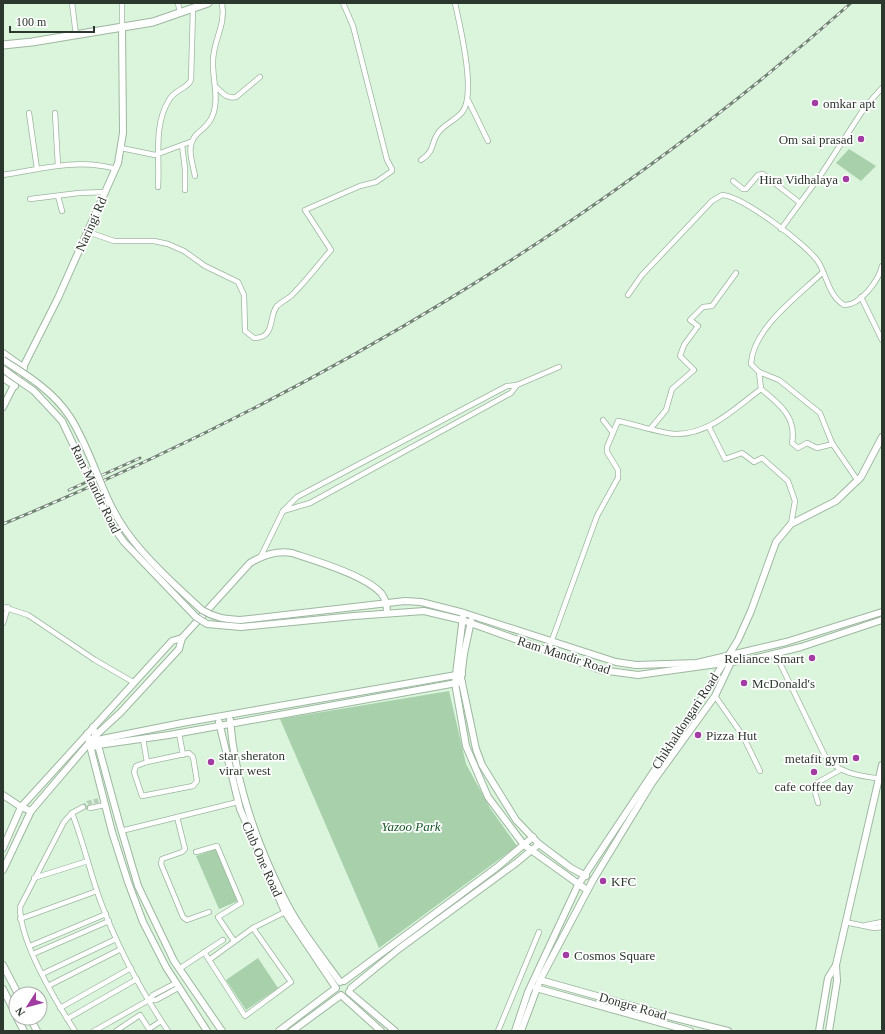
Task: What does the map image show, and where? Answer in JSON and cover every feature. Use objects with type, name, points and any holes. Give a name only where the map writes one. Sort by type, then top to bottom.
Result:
[{"type":"main road","points":[[3,45],[153,22],[208,3]]},
{"type":"street","points":[[72,3],[76,35]]},
{"type":"street","points":[[122,3],[122,27]]},
{"type":"street","points":[[178,3],[180,13]]},
{"type":"street","points":[[121,148],[155,155],[190,142],[212,118],[216,87],[213,60],[216,44],[224,21],[222,3]]},
{"type":"street","points":[[88,232],[114,241],[154,241],[168,244],[184,252],[205,266],[238,282],[244,295],[245,331],[254,338],[259,338],[265,334],[272,327],[277,307],[291,296],[331,250],[305,210],[360,186],[376,182],[392,171],[386,160],[353,26],[343,3]]},
{"type":"street","points":[[421,160],[427,156],[433,147],[438,133],[463,111],[468,100],[469,82],[455,3]]},
{"type":"street","points":[[158,187],[158,131],[165,108],[173,93],[187,85],[191,80],[193,8]]},
{"type":"street","name":"Naringi Rd","points":[[3,407],[24,368],[116,169],[123,133],[122,27]]},
{"type":"street","points":[[216,87],[227,97],[232,98],[236,97],[260,77]]},
{"type":"street","points":[[781,229],[866,107],[882,88]]},
{"type":"street","points":[[468,100],[488,141]]},
{"type":"street","points":[[29,112],[37,170]]},
{"type":"street","points":[[55,113],[58,166]]},
{"type":"street","points":[[190,142],[195,176]]},
{"type":"street","points":[[182,144],[185,168],[185,190]]},
{"type":"street","points":[[3,175],[58,166],[97,164],[116,169]]},
{"type":"street","points":[[733,181],[742,188],[746,189],[758,176],[763,174],[800,203]]},
{"type":"street","points":[[30,199],[106,192]]},
{"type":"street","points":[[628,294],[642,275],[719,195],[726,195],[741,200],[811,253],[819,264],[826,282],[840,303],[848,305],[868,291],[882,266]]},
{"type":"street","points":[[58,196],[62,211]]},
{"type":"street","points":[[651,428],[666,410],[672,389],[694,370],[680,356],[684,345],[698,326],[690,320],[702,307],[712,306],[736,273]]},
{"type":"street","points":[[822,273],[767,326],[758,339],[751,364],[759,372],[779,380],[820,413],[825,423],[827,434],[858,481]]},
{"type":"street","points":[[861,297],[882,340]]},
{"type":"street","points":[[3,353],[24,368]]},
{"type":"street","points":[[3,360],[39,385],[69,415],[83,439],[113,510],[126,531],[202,610],[213,617],[240,620],[405,601],[421,602],[464,613],[471,620],[616,662],[636,665],[697,663],[786,642],[882,612]]},
{"type":"street","points":[[261,556],[283,511],[297,497],[507,386],[517,384],[559,367]]},
{"type":"street","name":"Ram Mandir Road","points":[[3,369],[34,391],[62,420],[111,524],[124,542],[196,617],[207,624],[241,627],[424,611],[462,620],[471,620],[548,651],[601,670],[638,675],[731,662],[775,653],[801,647],[882,620]]},
{"type":"street","points":[[759,372],[761,389],[781,405],[792,422],[794,433],[792,443],[798,448],[808,443],[817,448],[833,444]]},
{"type":"street","points":[[3,378],[15,386]]},
{"type":"street","points":[[283,511],[310,502],[511,394],[517,384]]},
{"type":"street","points":[[548,651],[597,516],[618,478],[618,470],[607,452],[607,447],[618,421],[675,434],[697,431],[709,427],[761,389]]},
{"type":"street","points":[[603,420],[613,433]]},
{"type":"street","points":[[709,427],[725,459],[742,453],[754,462],[762,458],[788,481],[795,501],[791,524]]},
{"type":"street","points":[[416,433],[421,441]]},
{"type":"street","points":[[738,640],[751,611],[776,542],[791,524],[836,501],[858,481],[872,458],[882,437]]},
{"type":"street","points":[[3,870],[31,811],[179,649],[182,638],[250,564],[261,556],[282,551],[318,561],[357,577],[382,594],[387,603],[387,614]]},
{"type":"street","points":[[3,623],[5,607],[28,615],[95,660],[133,682]]},
{"type":"street","points":[[464,613],[462,620],[458,683],[466,746],[488,797],[530,851],[578,885],[588,890]]},
{"type":"street","points":[[459,674],[471,620]]},
{"type":"street","points":[[3,848],[21,807],[133,682],[172,641],[182,638]]},
{"type":"street","name":"Chikhaldongari Road","points":[[521,1031],[536,988],[593,880],[655,779],[715,696],[735,653],[738,640]]},
{"type":"street","name":"Chikhaldongari Road","points":[[515,1031],[528,992],[578,885],[692,714],[726,656],[738,640]]},
{"type":"street","points":[[775,653],[825,756],[840,770],[881,779]]},
{"type":"street","points":[[90,745],[97,740],[459,674]]},
{"type":"street","points":[[97,740],[143,739],[458,683]]},
{"type":"street","points":[[458,683],[476,749],[482,765],[516,820],[539,844],[571,868],[593,880]]},
{"type":"street","points":[[715,696],[743,736],[760,771]]},
{"type":"street","name":"Club One Road","points":[[230,715],[230,724],[241,780],[259,841],[284,897],[310,941],[342,982],[349,984],[350,990],[395,1031]]},
{"type":"street","name":"Club One Road","points":[[218,717],[238,802],[285,912],[341,995],[381,1031]]},
{"type":"street","points":[[93,727],[121,831],[138,886],[179,969],[222,1031]]},
{"type":"street","points":[[179,733],[183,755]]},
{"type":"street","points":[[87,734],[105,805],[128,882],[143,922],[177,985],[207,1031]]},
{"type":"street","points":[[143,739],[147,762]]},
{"type":"street","points":[[189,753],[194,757],[196,783],[146,796],[141,793],[134,769],[136,766],[147,762],[183,755],[189,753]]},
{"type":"street","points":[[829,1031],[838,981],[836,965],[845,922],[881,779],[882,765]]},
{"type":"street","points":[[818,803],[813,785],[840,770]]},
{"type":"street","points":[[3,795],[21,807],[31,811]]},
{"type":"street","points":[[121,831],[238,802]]},
{"type":"street","points":[[90,808],[105,805]]},
{"type":"street","points":[[74,1031],[42,974],[20,919],[22,903],[64,822],[72,813],[83,807]]},
{"type":"street","points":[[72,813],[97,891],[116,939],[167,1031]]},
{"type":"street","points":[[177,817],[185,849],[182,852],[162,859],[161,864],[183,917],[187,920],[209,912]]},
{"type":"street","points":[[279,1031],[342,982],[449,904],[533,837]]},
{"type":"street","points":[[292,1031],[350,990],[400,948],[539,844]]},
{"type":"street","points":[[196,852],[217,846],[241,903],[218,917],[234,941]]},
{"type":"street","points":[[34,878],[88,861]]},
{"type":"street","points":[[20,919],[97,891]]},
{"type":"street","points":[[209,960],[253,928],[285,912]]},
{"type":"street","points":[[30,946],[106,914]]},
{"type":"street","points":[[33,954],[109,921]]},
{"type":"street","points":[[845,922],[866,925],[874,928],[882,927]]},
{"type":"street","points":[[866,925],[882,922]]},
{"type":"street","points":[[204,952],[246,1016],[291,982],[253,928]]},
{"type":"street","points":[[498,1031],[539,932]]},
{"type":"street","points":[[42,974],[116,939]]},
{"type":"street","points":[[179,969],[224,940]]},
{"type":"street","points":[[48,986],[121,949]]},
{"type":"street","points":[[3,965],[14,986]]},
{"type":"street","points":[[819,1031],[828,978],[836,965]]},
{"type":"street","points":[[60,1008],[131,968]]},
{"type":"street","points":[[67,1019],[137,979]]},
{"type":"street","name":"Dongre Road","points":[[540,980],[728,1031]]},
{"type":"street","points":[[94,1031],[149,1000],[156,1000],[177,985]]},
{"type":"street","name":"Dongre Road","points":[[536,988],[690,1031]]},
{"type":"street","points":[[3,989],[8,999]]},
{"type":"street","points":[[116,1031],[140,1015],[148,1030],[161,1021]]},
{"type":"green space","points":[[849,149],[876,166],[861,181],[836,163]]},
{"type":"green space","name":"Yazoo Park","points":[[449,691],[466,764],[490,808],[517,846],[379,948],[280,719]]},
{"type":"green space","points":[[216,849],[238,901],[219,909],[196,856]]},
{"type":"green space","points":[[258,958],[278,988],[246,1010],[226,980]]},
{"type":"tunnel","points":[[90,808],[83,807],[88,803],[104,799]]},
{"type":"railway","points":[[3,524],[117,475],[229,421],[340,362],[449,299],[555,232],[657,160],[756,83],[851,3]]},
{"type":"railway","points":[[69,490],[140,458]]},
{"type":"place","name":"omkar apt","points":[[815,103]]},
{"type":"place","name":"Om sai prasad","points":[[861,139]]},
{"type":"place","name":"Hira Vidhalaya","points":[[846,179]]},
{"type":"place","name":"Reliance Smart","points":[[812,658]]},
{"type":"place","name":"McDonald's","points":[[744,683]]},
{"type":"place","name":"Pizza Hut","points":[[698,735]]},
{"type":"place","name":"metafit gym","points":[[856,758]]},
{"type":"place","name":"star sheraton virar west","points":[[211,762]]},
{"type":"place","name":"cafe coffee day","points":[[814,772]]},
{"type":"place","name":"KFC","points":[[603,881]]},
{"type":"place","name":"Cosmos Square","points":[[566,955]]}]
